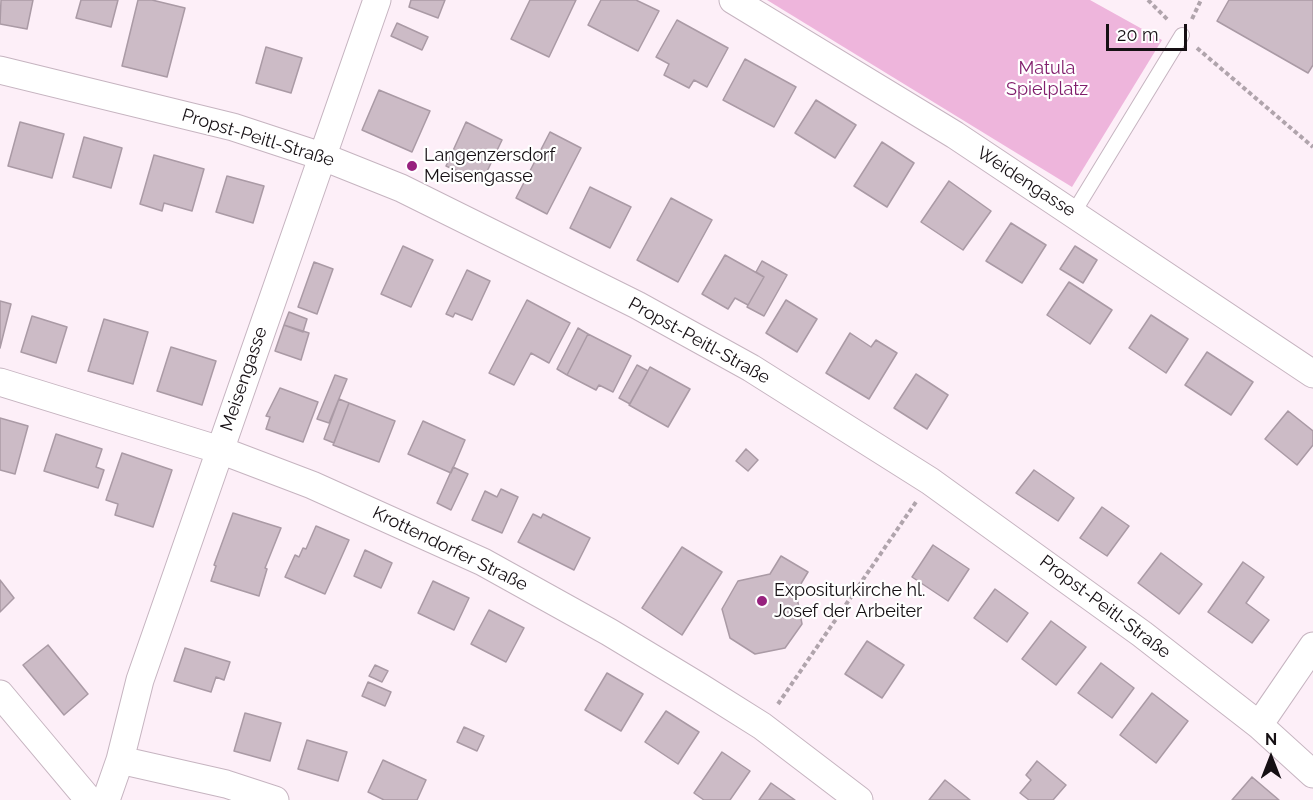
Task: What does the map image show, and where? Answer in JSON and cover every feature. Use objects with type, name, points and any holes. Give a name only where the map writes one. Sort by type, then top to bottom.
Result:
[{"type":"street","name":"Meisengasse","points":[[106,800],[120,760],[137,688],[377,0]]},
{"type":"street","name":"Weidengasse","points":[[733,0],[841,63],[1074,212],[1313,374]]},
{"type":"street","name":"Propst-Peitl-Straße","points":[[0,70],[233,128],[321,156],[400,188],[637,305],[751,368],[930,480],[1142,634],[1259,725],[1313,774]]},
{"type":"street","name":"Krottendorfer Straße","points":[[0,382],[220,450],[312,485],[483,562],[609,632],[762,726],[859,800]]},
{"type":"street","points":[[1259,725],[1313,646]]},
{"type":"street","points":[[0,694],[89,800]]},
{"type":"street","points":[[120,760],[226,784],[275,800]]},
{"type":"lane","points":[[1074,212],[1182,35]]},
{"type":"path","points":[[1148,0],[1182,35],[1313,147]]},
{"type":"path","points":[[1197,12],[1202,0]]},
{"type":"path","points":[[762,726],[930,480]]},
{"type":"green space","name":"Matula Spielplatz","points":[[767,0],[1090,0],[1162,40],[1072,187]]},
{"type":"building","points":[[1,0],[33,0],[27,29],[0,24]]},
{"type":"building","points":[[81,0],[118,0],[111,27],[76,18]]},
{"type":"building","points":[[138,0],[152,0],[185,8],[167,77],[122,66]]},
{"type":"building","points":[[411,0],[445,0],[438,18],[409,7]]},
{"type":"building","points":[[530,0],[576,0],[549,57],[511,39]]},
{"type":"building","points":[[601,0],[636,0],[659,11],[638,51],[588,25]]},
{"type":"building","points":[[1229,0],[1313,0],[1313,65],[1308,73],[1217,21]]},
{"type":"building","points":[[677,20],[728,48],[707,87],[694,80],[689,88],[664,75],[669,64],[656,57]]},
{"type":"building","points":[[397,23],[428,37],[422,50],[391,36]]},
{"type":"building","points":[[266,47],[302,58],[291,93],[256,83]]},
{"type":"building","points":[[745,59],[796,87],[774,127],[723,100]]},
{"type":"building","points":[[379,90],[430,111],[412,152],[362,130]]},
{"type":"building","points":[[816,100],[856,125],[835,158],[795,133]]},
{"type":"building","points":[[20,122],[64,134],[52,178],[8,166]]},
{"type":"building","points":[[466,122],[502,140],[482,182],[446,166]]},
{"type":"building","points":[[550,132],[581,148],[547,214],[516,198]]},
{"type":"building","points":[[84,137],[122,148],[111,188],[73,177]]},
{"type":"building","points":[[882,142],[914,163],[887,207],[854,186]]},
{"type":"building","points":[[154,155],[204,169],[192,211],[164,203],[162,211],[140,204]]},
{"type":"building","points":[[227,176],[264,186],[253,223],[216,212]]},
{"type":"building","points":[[949,181],[991,211],[963,250],[921,222]]},
{"type":"building","points":[[590,187],[631,207],[610,248],[570,228]]},
{"type":"building","points":[[671,198],[712,220],[678,282],[637,260]]},
{"type":"building","points":[[1011,223],[1046,245],[1022,283],[986,261]]},
{"type":"building","points":[[403,246],[433,260],[411,307],[381,294]]},
{"type":"building","points":[[1075,246],[1097,260],[1083,283],[1060,269]]},
{"type":"building","points":[[725,255],[764,277],[748,305],[735,298],[728,309],[702,294]]},
{"type":"building","points":[[762,261],[787,275],[764,316],[747,307],[764,277],[756,272]]},
{"type":"building","points":[[314,262],[333,269],[317,314],[298,307]]},
{"type":"building","points":[[467,270],[490,281],[472,320],[455,313],[453,317],[446,314]]},
{"type":"building","points":[[1069,282],[1112,310],[1090,344],[1047,315]]},
{"type":"building","points":[[527,300],[570,323],[549,363],[531,353],[514,385],[489,373]]},
{"type":"building","points":[[786,300],[817,319],[797,352],[766,333]]},
{"type":"building","points":[[0,301],[11,304],[0,348]]},
{"type":"building","points":[[289,312],[307,319],[303,332],[284,325]]},
{"type":"building","points":[[1151,315],[1188,339],[1166,373],[1129,348]]},
{"type":"building","points":[[32,316],[67,327],[56,363],[21,352]]},
{"type":"building","points":[[104,319],[148,332],[133,384],[88,371]]},
{"type":"building","points":[[284,325],[309,333],[301,360],[275,351]]},
{"type":"building","points":[[578,328],[588,334],[567,375],[557,369]]},
{"type":"building","points":[[850,333],[871,347],[876,340],[897,353],[869,399],[826,373]]},
{"type":"building","points":[[588,334],[631,356],[613,392],[599,385],[596,390],[567,375]]},
{"type":"building","points":[[171,347],[216,361],[202,405],[157,391]]},
{"type":"building","points":[[1207,352],[1253,382],[1231,415],[1185,385]]},
{"type":"building","points":[[637,365],[648,371],[630,404],[619,398]]},
{"type":"building","points":[[650,367],[690,389],[668,427],[629,405]]},
{"type":"building","points":[[916,374],[948,395],[927,429],[894,408]]},
{"type":"building","points":[[335,375],[347,379],[329,423],[317,419]]},
{"type":"building","points":[[280,388],[318,402],[303,442],[266,429],[270,417],[266,416]]},
{"type":"building","points":[[339,399],[349,403],[334,443],[324,439]]},
{"type":"building","points":[[349,403],[395,421],[379,462],[333,445]]},
{"type":"building","points":[[1288,411],[1313,431],[1313,445],[1297,465],[1265,439]]},
{"type":"building","points":[[0,418],[28,426],[15,474],[0,470]]},
{"type":"building","points":[[423,421],[465,440],[451,473],[408,454]]},
{"type":"building","points":[[56,434],[102,449],[96,467],[104,470],[98,488],[44,471]]},
{"type":"building","points":[[746,449],[758,460],[748,471],[736,461]]},
{"type":"building","points":[[122,453],[172,470],[153,527],[115,515],[118,504],[106,500]]},
{"type":"building","points":[[453,467],[468,474],[451,510],[437,503]]},
{"type":"building","points":[[1034,470],[1074,498],[1058,521],[1016,493]]},
{"type":"building","points":[[501,489],[518,497],[502,533],[472,520],[485,491],[497,497]]},
{"type":"building","points":[[1102,507],[1129,526],[1107,556],[1080,538]]},
{"type":"building","points":[[233,513],[281,528],[265,568],[267,569],[259,596],[211,581],[216,566],[214,565]]},
{"type":"building","points":[[533,514],[541,518],[543,514],[590,538],[574,570],[518,542]]},
{"type":"building","points":[[316,526],[349,540],[325,594],[285,577],[295,555],[299,557],[303,548],[306,549]]},
{"type":"building","points":[[933,545],[969,569],[948,601],[912,577]]},
{"type":"building","points":[[682,547],[722,572],[682,635],[642,608]]},
{"type":"building","points":[[365,550],[392,563],[381,588],[354,576]]},
{"type":"building","points":[[1161,553],[1202,584],[1179,614],[1138,583]]},
{"type":"building","name":"Expositurkirche hl. Josef der Arbeiter","points":[[781,556],[808,572],[796,592],[802,624],[785,648],[755,654],[730,638],[722,609],[738,581],[770,574]]},
{"type":"building","points":[[1243,562],[1264,577],[1246,603],[1269,620],[1252,643],[1208,612]]},
{"type":"building","points":[[0,580],[14,598],[0,612]]},
{"type":"building","points":[[433,581],[469,598],[454,630],[418,613]]},
{"type":"building","points":[[995,589],[1028,613],[1007,642],[974,618]]},
{"type":"building","points":[[489,610],[524,628],[506,662],[471,644]]},
{"type":"building","points":[[1051,621],[1086,647],[1056,685],[1022,659]]},
{"type":"building","points":[[867,641],[904,665],[882,698],[845,674]]},
{"type":"building","points":[[48,645],[88,694],[64,715],[23,665]]},
{"type":"building","points":[[185,648],[230,662],[224,680],[216,677],[211,692],[174,681]]},
{"type":"building","points":[[1101,663],[1134,688],[1112,718],[1078,693]]},
{"type":"building","points":[[375,665],[388,671],[382,682],[369,676]]},
{"type":"building","points":[[607,673],[643,694],[621,731],[585,710]]},
{"type":"building","points":[[368,682],[391,692],[385,706],[362,696]]},
{"type":"building","points":[[1152,693],[1188,721],[1156,763],[1120,735]]},
{"type":"building","points":[[666,711],[699,732],[678,764],[645,742]]},
{"type":"building","points":[[245,713],[281,723],[270,761],[234,751]]},
{"type":"building","points":[[464,727],[484,736],[477,751],[457,742]]},
{"type":"building","points":[[307,740],[347,752],[338,781],[298,769]]},
{"type":"building","points":[[722,752],[750,771],[730,800],[704,800],[694,793]]},
{"type":"building","points":[[383,760],[426,780],[417,800],[384,800],[368,792]]},
{"type":"building","points":[[1037,761],[1066,785],[1053,800],[1029,800],[1020,793],[1031,780],[1026,775]]},
{"type":"building","points":[[1252,777],[1279,800],[1232,800]]},
{"type":"building","points":[[945,780],[970,800],[929,800]]},
{"type":"building","points":[[771,783],[795,800],[759,800]]},
{"type":"place","name":"Langenzersdorf Meisengasse","points":[[412,166]]},
{"type":"place","name":"Expositurkirche hl. Josef der Arbeiter","points":[[762,601]]}]
